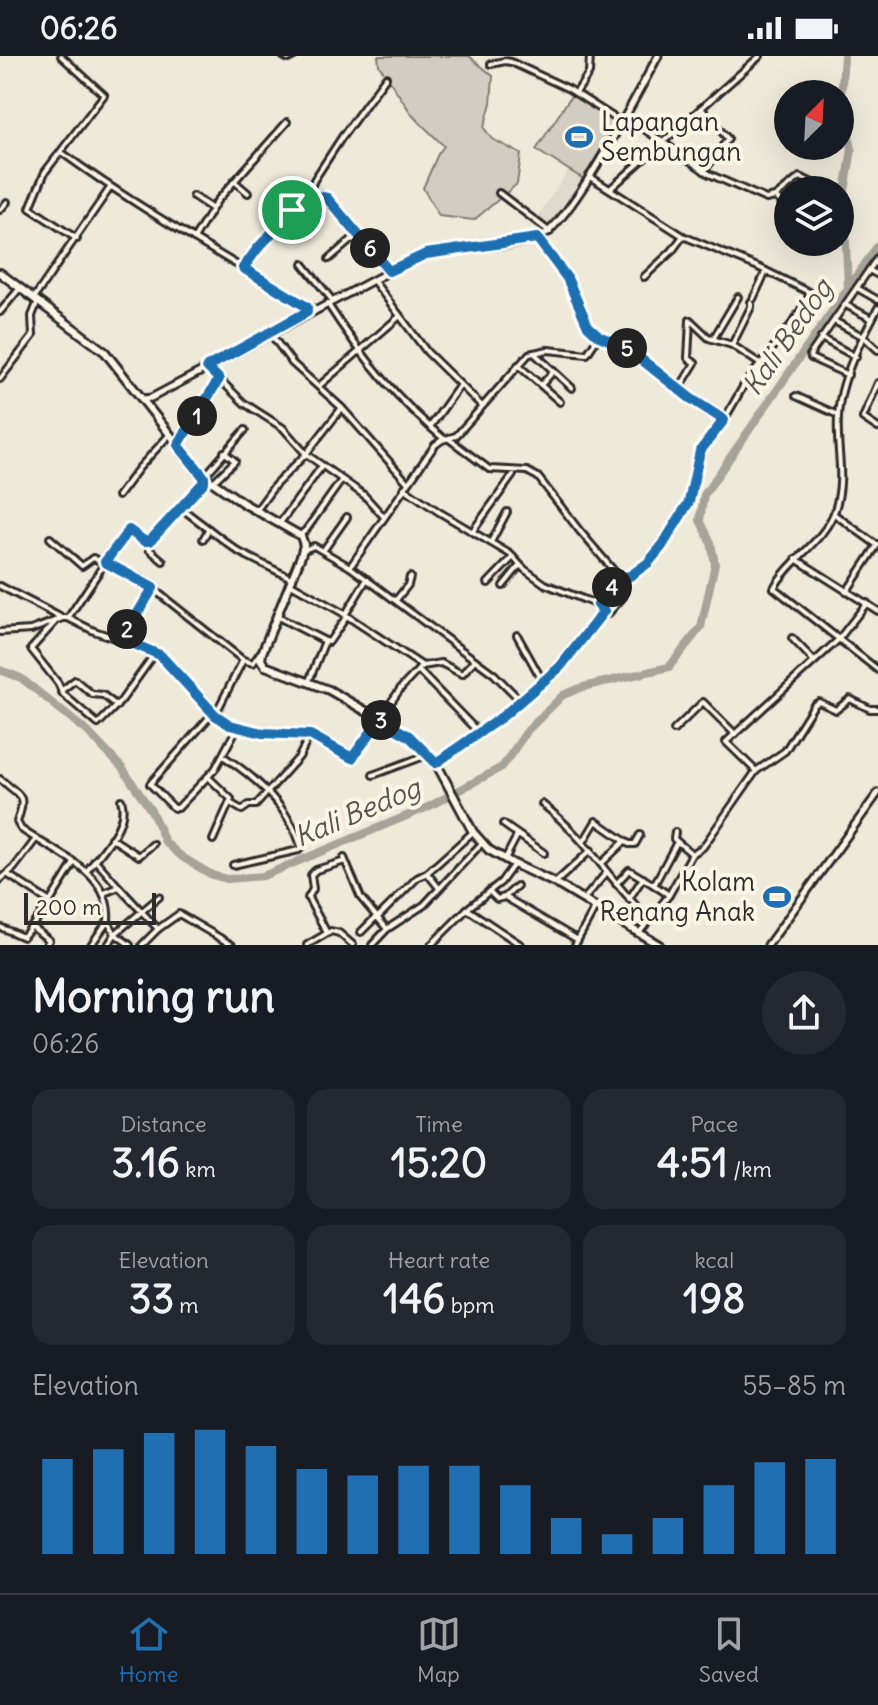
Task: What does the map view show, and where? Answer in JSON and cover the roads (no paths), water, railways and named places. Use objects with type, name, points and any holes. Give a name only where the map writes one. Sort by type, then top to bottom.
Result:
[{"type":"main road","points":[[0,273],[101,348],[148,400],[204,477],[300,536],[303,552],[263,648],[261,660],[268,668],[338,694],[409,736],[436,763],[482,843],[504,860],[555,883],[659,945]]},
{"type":"street","points":[[61,56],[104,95],[41,180],[30,208],[77,239]]},
{"type":"street","points":[[283,56],[290,59],[294,56]]},
{"type":"street","points":[[576,93],[589,73],[590,56]]},
{"type":"street","points":[[148,400],[307,310],[316,309],[426,254],[537,238],[550,232],[589,176],[658,56]]},
{"type":"street","points":[[610,189],[760,56]]},
{"type":"street","points":[[491,64],[511,62],[623,119],[663,142],[703,171],[766,199],[774,197]]},
{"type":"street","points":[[243,268],[308,194],[342,137],[386,77]]},
{"type":"street","points":[[701,108],[728,139],[703,171]]},
{"type":"street","points":[[194,239],[234,181],[287,122]]},
{"type":"street","points":[[61,152],[111,188],[307,310]]},
{"type":"street","points":[[589,176],[683,236],[811,293],[700,451],[689,502],[678,522],[648,563],[630,576],[620,578],[598,605]]},
{"type":"street","points":[[234,181],[248,193]]},
{"type":"street","points":[[0,379],[31,339],[36,299],[111,188]]},
{"type":"street","points":[[499,193],[550,232]]},
{"type":"street","points":[[308,194],[327,198],[389,271]]},
{"type":"street","points":[[193,196],[212,209]]},
{"type":"street","points":[[0,210],[7,202]]},
{"type":"street","points":[[329,259],[358,234]]},
{"type":"street","points":[[644,277],[683,236]]},
{"type":"street","points":[[537,238],[567,278],[583,320],[599,336],[627,348],[724,420]]},
{"type":"street","points":[[848,375],[811,358],[821,338],[878,257]]},
{"type":"street","points":[[303,264],[360,349],[412,412],[489,469],[527,471],[538,477],[620,578]]},
{"type":"street","points":[[869,270],[878,275]]},
{"type":"street","points":[[732,345],[766,271]]},
{"type":"street","points":[[373,280],[427,352],[482,406]]},
{"type":"street","points":[[0,312],[20,288]]},
{"type":"street","points":[[857,288],[878,300]]},
{"type":"street","points":[[713,339],[738,297]]},
{"type":"street","points":[[846,305],[872,319]]},
{"type":"street","points":[[878,308],[848,375],[838,415],[841,478],[834,514],[827,526],[782,572],[774,588],[878,670]]},
{"type":"street","points":[[319,386],[400,316]]},
{"type":"street","points":[[679,389],[695,363],[688,358],[690,320],[713,339],[732,345],[762,365]]},
{"type":"street","points":[[834,321],[864,337],[878,350]]},
{"type":"street","points":[[270,333],[292,363],[342,408],[406,486],[513,557],[534,578],[556,590],[598,605],[608,614],[623,597]]},
{"type":"street","points":[[350,567],[435,445],[460,432],[524,358],[548,350],[584,355],[590,352],[599,336]]},
{"type":"street","points":[[821,338],[856,357]]},
{"type":"street","points":[[534,353],[572,388]]},
{"type":"street","points":[[518,365],[560,402]]},
{"type":"street","points":[[207,367],[244,403],[283,428],[306,454],[364,495],[384,517]]},
{"type":"street","points":[[541,385],[554,371]]},
{"type":"street","points":[[178,445],[219,379]]},
{"type":"street","points":[[878,383],[863,418],[878,428]]},
{"type":"street","points":[[430,427],[460,385]]},
{"type":"street","points":[[796,396],[838,415]]},
{"type":"street","points":[[256,511],[342,408]]},
{"type":"street","points":[[147,542],[204,482],[204,477],[245,430]]},
{"type":"street","points":[[118,496],[170,434]]},
{"type":"street","points":[[212,483],[235,460],[224,452]]},
{"type":"street","points":[[280,523],[322,466]]},
{"type":"street","points":[[472,532],[513,475]]},
{"type":"street","points":[[317,548],[300,536],[341,481]]},
{"type":"street","points":[[181,508],[239,552],[346,615],[420,668],[479,733]]},
{"type":"street","points":[[491,542],[507,512]]},
{"type":"street","points":[[834,514],[878,544],[847,591]]},
{"type":"street","points":[[323,551],[347,517]]},
{"type":"street","points":[[203,539],[209,529]]},
{"type":"street","points":[[156,652],[117,706],[98,724],[61,691],[31,649],[63,619],[129,530],[147,542],[149,549],[163,561]]},
{"type":"street","points":[[50,538],[82,566],[91,558],[105,562],[153,588],[243,660],[268,668]]},
{"type":"street","points":[[303,552],[311,545],[350,567],[494,674],[521,701]]},
{"type":"street","points":[[488,583],[513,557]]},
{"type":"street","points":[[796,559],[876,610],[878,602]]},
{"type":"street","points":[[503,586],[520,565]]},
{"type":"street","points":[[396,600],[408,585],[410,577]]},
{"type":"street","points":[[278,617],[329,642],[367,579]]},
{"type":"street","points":[[0,586],[63,619],[156,652],[214,714],[237,728],[262,733],[310,735],[352,758],[420,668],[441,663],[462,674],[475,660]]},
{"type":"street","points":[[122,639],[153,588]]},
{"type":"street","points":[[756,771],[726,744],[838,640],[867,603]]},
{"type":"street","points":[[436,763],[543,682],[574,650],[604,611]]},
{"type":"street","points":[[0,632],[31,630],[63,619]]},
{"type":"street","points":[[517,635],[543,682]]},
{"type":"street","points":[[792,638],[814,661]]},
{"type":"street","points":[[309,681],[325,641]]},
{"type":"street","points":[[250,663],[263,648]]},
{"type":"street","points":[[237,728],[208,777],[176,808],[150,784],[214,714],[243,660]]},
{"type":"street","points":[[61,691],[75,680],[92,694],[103,695],[117,706]]},
{"type":"street","points":[[639,933],[669,895],[692,854],[703,847],[756,771],[785,751],[802,721],[818,702],[836,710],[850,699],[870,709],[878,709]]},
{"type":"street","points":[[674,730],[703,702],[735,734]]},
{"type":"street","points":[[230,803],[243,810],[249,805],[256,805],[299,757],[310,735]]},
{"type":"street","points":[[373,775],[428,754]]},
{"type":"street","points":[[223,756],[248,772],[268,791],[295,828],[301,843],[301,848],[233,865]]},
{"type":"street","points":[[208,777],[230,797],[213,840]]},
{"type":"street","points":[[0,779],[23,801],[18,826],[87,871],[104,893],[108,921],[115,934],[130,945]]},
{"type":"street","points":[[768,945],[878,793]]},
{"type":"street","points":[[87,871],[120,820],[121,800]]},
{"type":"street","points":[[542,804],[584,841],[616,884],[650,920]]},
{"type":"street","points":[[584,841],[597,821],[624,842],[634,844],[640,835]]},
{"type":"street","points":[[503,824],[544,853]]},
{"type":"street","points":[[361,932],[417,878],[427,873],[473,832]]},
{"type":"street","points":[[675,832],[674,839],[692,854]]},
{"type":"street","points":[[504,860],[517,836]]},
{"type":"street","points":[[111,838],[139,856],[153,844]]},
{"type":"street","points":[[0,880],[36,839]]},
{"type":"street","points":[[602,863],[624,842]]},
{"type":"street","points":[[654,885],[677,842]]},
{"type":"street","points":[[372,945],[387,929],[414,913],[482,843]]},
{"type":"street","points":[[555,883],[591,850]]},
{"type":"street","points":[[95,860],[158,929]]},
{"type":"street","points":[[327,933],[308,898],[313,889],[311,875],[316,870],[344,860],[361,898],[387,929]]},
{"type":"street","points":[[0,927],[20,938],[50,902],[74,863]]},
{"type":"street","points":[[433,945],[467,909],[501,882],[514,864]]},
{"type":"street","points":[[616,884],[629,870],[669,895]]},
{"type":"street","points":[[584,899],[607,872]]},
{"type":"street","points":[[427,873],[439,888]]},
{"type":"street","points":[[7,874],[50,902]]},
{"type":"street","points":[[629,899],[643,878]]},
{"type":"street","points":[[489,891],[497,899],[505,897],[517,886]]},
{"type":"street","points":[[104,893],[119,887]]},
{"type":"street","points":[[108,945],[115,934],[159,897]]},
{"type":"street","points":[[505,897],[576,942],[596,906]]},
{"type":"street","points":[[467,909],[521,945]]},
{"type":"street","points":[[142,945],[174,915],[181,914],[232,945]]},
{"type":"street","points":[[91,945],[108,921]]},
{"type":"street","points":[[32,927],[49,940],[46,945]]},
{"type":"street","points":[[307,945],[327,933],[336,932],[353,945]]},
{"type":"street","points":[[217,945],[222,939]]},
{"type":"waterway","points":[[844,56],[841,98],[852,149],[844,197],[848,289]]},
{"type":"waterway","name":"Kali Bedog","points":[[0,670],[21,678],[88,732],[123,769],[152,812],[165,842],[182,857],[212,875],[227,879],[263,876],[428,807],[502,767],[527,731],[563,695],[583,687],[669,667],[701,627],[715,564],[711,543],[700,520],[704,495],[878,245]]},
{"type":"place","name":"Lapangan Sembungan","points":[[579,137]]},
{"type":"place","name":"Kolam Renang Anak","points":[[777,897]]}]
